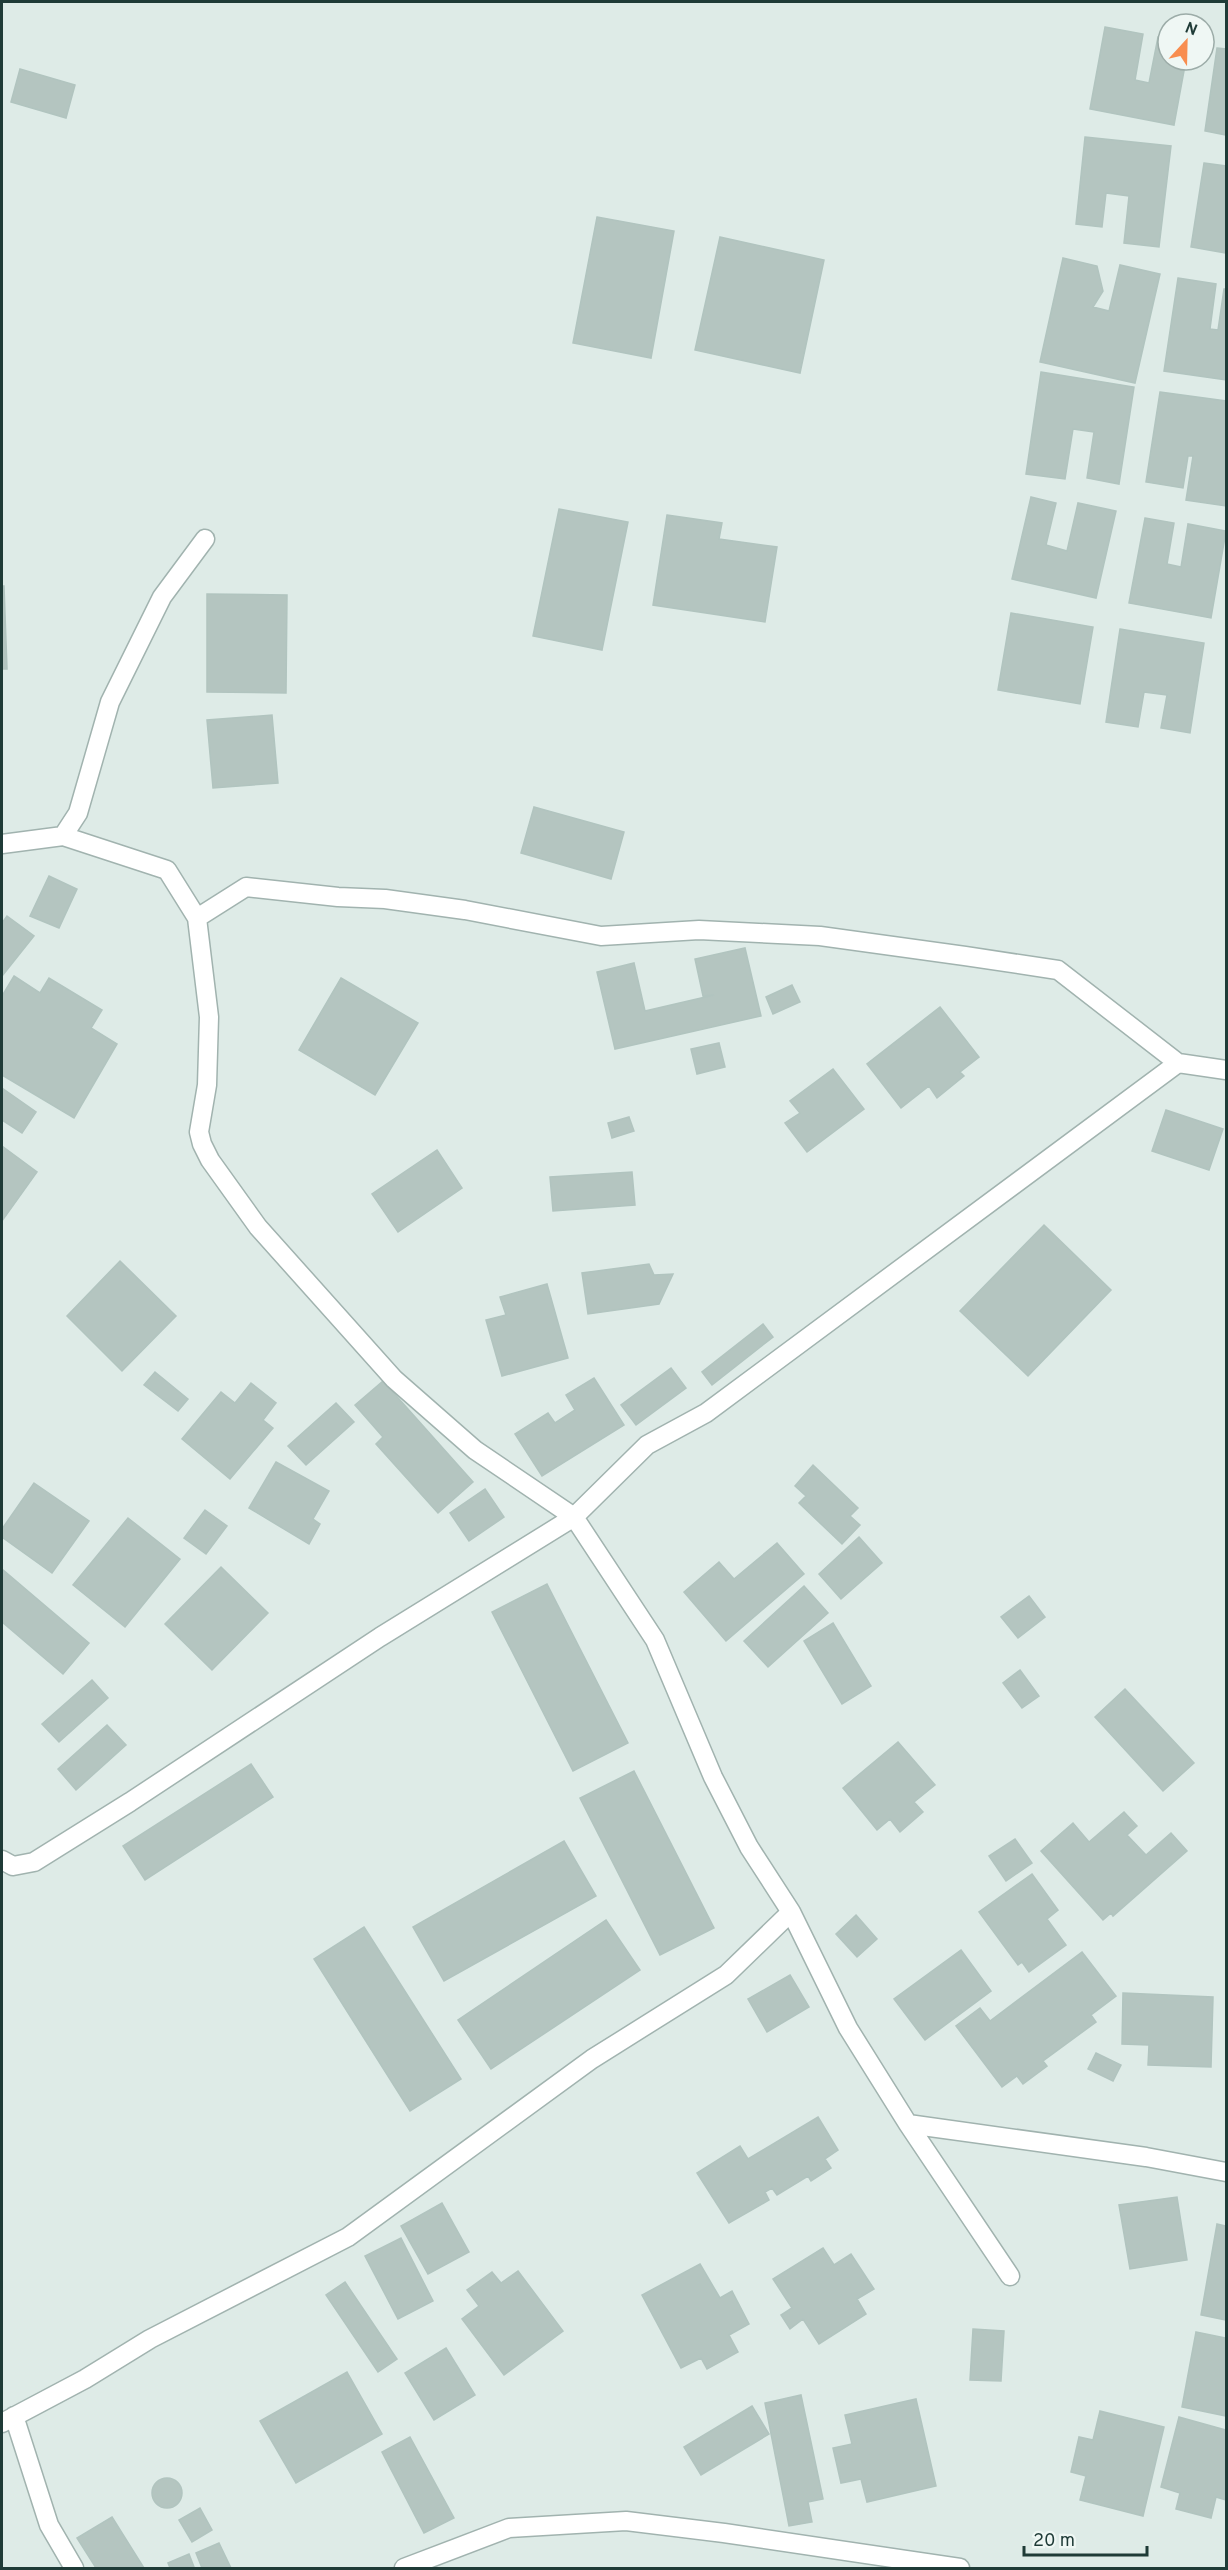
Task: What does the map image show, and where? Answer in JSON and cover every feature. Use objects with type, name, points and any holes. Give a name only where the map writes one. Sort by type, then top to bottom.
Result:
[{"type":"street","points":[[63,836],[78,813],[110,702],[162,597],[205,539]]},
{"type":"street","points":[[2,844],[63,836],[167,870],[197,918],[209,1017],[207,1085],[199,1132],[210,1160],[258,1227],[394,1379],[476,1450],[574,1517],[655,1640],[718,1787],[749,1847],[791,1912],[848,2028],[908,2124],[1010,2276]]},
{"type":"street","points":[[197,918],[246,887],[338,897],[385,899],[465,910],[602,936],[699,930],[820,936],[965,956],[1058,970],[1178,1063],[1227,1070]]},
{"type":"street","points":[[2,1860],[13,1866],[34,1862],[130,1802],[380,1637],[574,1517],[647,1445],[706,1413],[1178,1063]]},
{"type":"street","points":[[74,2568],[49,2525],[8,2420],[86,2379],[150,2339],[348,2237],[592,2059],[726,1975],[791,1912]]},
{"type":"street","points":[[908,2124],[1146,2157],[1227,2172]]},
{"type":"street","points":[[404,2568],[509,2528],[626,2521],[960,2568]]},
{"type":"building","points":[[1105,27],[1143,34],[1135,80],[1149,83],[1156,47],[1156,72],[1184,72],[1174,125],[1090,109]]},
{"type":"building","points":[[1217,48],[1226,49],[1226,135],[1205,131],[1214,72],[1216,72]]},
{"type":"building","points":[[20,69],[75,85],[66,118],[11,102]]},
{"type":"building","points":[[1085,137],[1171,146],[1159,247],[1124,243],[1129,196],[1106,193],[1102,227],[1076,224]]},
{"type":"building","points":[[1204,163],[1226,166],[1226,253],[1191,247]]},
{"type":"building","points":[[597,217],[674,231],[651,358],[573,343]]},
{"type":"building","points":[[720,237],[824,260],[800,373],[695,350]]},
{"type":"building","points":[[1063,258],[1097,266],[1103,291],[1093,307],[1109,311],[1120,265],[1160,274],[1135,383],[1040,362]]},
{"type":"building","points":[[1178,278],[1216,284],[1210,329],[1218,330],[1224,289],[1226,289],[1226,380],[1164,371]]},
{"type":"building","points":[[1041,372],[1134,387],[1119,484],[1087,478],[1094,432],[1073,429],[1065,479],[1026,474]]},
{"type":"building","points":[[1160,392],[1226,401],[1226,506],[1186,500],[1193,456],[1188,456],[1183,488],[1146,482]]},
{"type":"building","points":[[1031,497],[1056,503],[1046,545],[1067,551],[1078,503],[1116,511],[1096,598],[1012,579]]},
{"type":"building","points":[[559,509],[628,522],[602,650],[533,636]]},
{"type":"building","points":[[667,515],[722,523],[719,539],[777,547],[765,622],[653,605]]},
{"type":"building","points":[[1145,518],[1174,523],[1167,564],[1181,567],[1188,524],[1226,531],[1211,618],[1129,603]]},
{"type":"building","points":[[2,586],[4,586],[7,669],[2,669]]},
{"type":"building","points":[[207,594],[287,595],[286,693],[207,692]]},
{"type":"building","points":[[1011,613],[1093,627],[1080,704],[998,690]]},
{"type":"building","points":[[1120,629],[1204,643],[1190,733],[1161,728],[1167,695],[1144,692],[1138,727],[1106,722]]},
{"type":"building","points":[[272,715],[278,783],[213,788],[207,720]]},
{"type":"building","points":[[534,807],[624,832],[611,879],[521,853]]},
{"type":"building","points":[[49,876],[77,889],[59,928],[30,916]]},
{"type":"building","points":[[7,916],[34,936],[2,976],[2,923]]},
{"type":"building","points":[[745,948],[761,1016],[615,1049],[597,972],[634,963],[645,1011],[714,995],[703,996],[695,959]]},
{"type":"building","points":[[14,976],[40,993],[49,978],[102,1010],[91,1028],[117,1044],[74,1118],[2,1075],[2,996]]},
{"type":"building","points":[[341,978],[418,1023],[375,1095],[299,1050]]},
{"type":"building","points":[[792,985],[800,1002],[773,1014],[766,997]]},
{"type":"building","points":[[940,1007],[979,1057],[960,1072],[964,1076],[937,1098],[929,1086],[901,1108],[867,1064]]},
{"type":"building","points":[[719,1043],[725,1067],[697,1074],[691,1049]]},
{"type":"building","points":[[833,1069],[864,1109],[807,1152],[785,1123],[800,1113],[790,1101]]},
{"type":"building","points":[[2,1088],[36,1112],[22,1133],[2,1120]]},
{"type":"building","points":[[1166,1110],[1223,1129],[1209,1170],[1152,1151]]},
{"type":"building","points":[[629,1117],[634,1131],[612,1138],[608,1123]]},
{"type":"building","points":[[2,1146],[37,1172],[2,1221]]},
{"type":"building","points":[[437,1150],[462,1188],[398,1232],[372,1194]]},
{"type":"building","points":[[632,1172],[635,1205],[553,1211],[550,1177]]},
{"type":"building","points":[[1044,1225],[1111,1290],[1028,1376],[960,1311]]},
{"type":"building","points":[[120,1261],[176,1316],[122,1371],[67,1316]]},
{"type":"building","points":[[649,1264],[654,1275],[673,1274],[659,1304],[588,1314],[582,1273]]},
{"type":"building","points":[[547,1284],[568,1358],[502,1376],[486,1320],[506,1315],[500,1297]]},
{"type":"building","points":[[763,1324],[773,1337],[712,1385],[702,1372]]},
{"type":"building","points":[[671,1368],[686,1388],[636,1425],[621,1405]]},
{"type":"building","points":[[155,1372],[188,1399],[178,1411],[144,1385]]},
{"type":"building","points":[[594,1378],[624,1425],[542,1476],[515,1434],[548,1413],[555,1423],[575,1410],[566,1395]]},
{"type":"building","points":[[383,1381],[473,1482],[438,1513],[376,1444],[383,1437],[355,1405]]},
{"type":"building","points":[[251,1383],[276,1403],[263,1420],[273,1428],[230,1479],[182,1439],[221,1392],[235,1403]]},
{"type":"building","points":[[336,1403],[354,1422],[306,1465],[288,1446]]},
{"type":"building","points":[[276,1462],[329,1491],[313,1519],[320,1524],[309,1544],[249,1508]]},
{"type":"building","points":[[813,1465],[858,1508],[850,1516],[860,1525],[842,1544],[799,1503],[806,1496],[795,1486]]},
{"type":"building","points":[[34,1483],[89,1521],[52,1573],[2,1537],[2,1529]]},
{"type":"building","points":[[485,1489],[504,1517],[469,1541],[450,1513]]},
{"type":"building","points":[[205,1510],[227,1526],[206,1554],[184,1538]]},
{"type":"building","points":[[128,1518],[180,1559],[125,1627],[73,1585]]},
{"type":"building","points":[[859,1537],[882,1563],[841,1599],[819,1574]]},
{"type":"building","points":[[777,1543],[804,1574],[726,1641],[684,1592],[719,1562],[734,1579]]},
{"type":"building","points":[[221,1567],[268,1613],[212,1670],[165,1624]]},
{"type":"building","points":[[2,1569],[89,1643],[63,1674],[2,1622]]},
{"type":"building","points":[[547,1584],[628,1743],[573,1771],[492,1612]]},
{"type":"building","points":[[804,1586],[828,1613],[768,1667],[744,1641]]},
{"type":"building","points":[[1029,1596],[1045,1617],[1018,1638],[1001,1617]]},
{"type":"building","points":[[833,1623],[871,1686],[842,1704],[804,1641]]},
{"type":"building","points":[[1020,1670],[1039,1696],[1022,1708],[1003,1683]]},
{"type":"building","points":[[92,1680],[108,1698],[59,1742],[42,1724]]},
{"type":"building","points":[[1125,1689],[1194,1763],[1163,1791],[1095,1717]]},
{"type":"building","points":[[107,1725],[126,1745],[76,1790],[58,1769]]},
{"type":"building","points":[[898,1742],[935,1785],[914,1802],[923,1812],[900,1832],[890,1819],[877,1830],[843,1788]]},
{"type":"building","points":[[251,1764],[273,1797],[145,1880],[123,1846]]},
{"type":"building","points":[[634,1771],[714,1928],[660,1955],[580,1798]]},
{"type":"building","points":[[1124,1812],[1137,1826],[1127,1835],[1146,1855],[1171,1833],[1187,1851],[1113,1916],[1111,1913],[1103,1920],[1041,1851],[1073,1823],[1089,1842]]},
{"type":"building","points":[[1015,1839],[1032,1863],[1006,1881],[989,1856]]},
{"type":"building","points":[[564,1841],[596,1896],[444,1981],[413,1927]]},
{"type":"building","points":[[1032,1874],[1058,1910],[1047,1919],[1066,1945],[1029,1972],[1022,1962],[1018,1965],[979,1912]]},
{"type":"building","points":[[856,1915],[877,1939],[857,1957],[836,1934]]},
{"type":"building","points":[[606,1920],[640,1970],[491,2069],[458,2020]]},
{"type":"building","points":[[364,1927],[461,2079],[410,2111],[314,1959]]},
{"type":"building","points":[[961,1950],[991,1991],[925,2040],[894,1999]]},
{"type":"building","points":[[1082,1952],[1116,1996],[1091,2015],[1096,2022],[1043,2061],[1047,2066],[1023,2084],[1017,2076],[1002,2087],[956,2026],[980,2008],[990,2021]]},
{"type":"building","points":[[790,1975],[809,2007],[767,2032],[748,1999]]},
{"type":"building","points":[[1123,1993],[1213,1997],[1211,2067],[1148,2065],[1149,2045],[1122,2044]]},
{"type":"building","points":[[1096,2053],[1121,2065],[1113,2081],[1088,2069]]},
{"type":"building","points":[[818,2117],[838,2150],[825,2159],[831,2168],[811,2181],[808,2176],[777,2195],[772,2188],[765,2192],[769,2200],[729,2223],[697,2173],[740,2146],[748,2159]]},
{"type":"building","points":[[1177,2197],[1187,2260],[1130,2269],[1119,2205]]},
{"type":"building","points":[[442,2203],[469,2252],[428,2274],[401,2226]]},
{"type":"building","points":[[1217,2224],[1226,2226],[1226,2320],[1201,2315]]},
{"type":"building","points":[[401,2238],[433,2301],[398,2319],[365,2256]]},
{"type":"building","points":[[823,2248],[834,2265],[851,2254],[874,2289],[857,2299],[866,2314],[819,2344],[803,2319],[790,2329],[781,2315],[792,2308],[773,2279]]},
{"type":"building","points":[[700,2264],[720,2298],[732,2291],[749,2324],[729,2335],[738,2352],[707,2369],[701,2358],[681,2368],[642,2295]]},
{"type":"building","points":[[518,2271],[563,2331],[504,2375],[462,2319],[479,2306],[467,2290],[492,2272],[501,2283]]},
{"type":"building","points":[[345,2282],[397,2359],[378,2372],[326,2295]]},
{"type":"building","points":[[973,2329],[1004,2331],[1001,2381],[970,2380]]},
{"type":"building","points":[[1196,2332],[1226,2338],[1226,2416],[1182,2407]]},
{"type":"building","points":[[446,2348],[475,2395],[434,2420],[405,2373]]},
{"type":"building","points":[[347,2372],[382,2434],[296,2483],[260,2421]]},
{"type":"building","points":[[801,2395],[823,2499],[808,2502],[812,2522],[789,2526],[765,2403]]},
{"type":"building","points":[[916,2399],[936,2486],[867,2502],[861,2479],[841,2483],[833,2448],[852,2444],[845,2415]]},
{"type":"building","points":[[752,2406],[769,2434],[701,2475],[684,2447]]},
{"type":"building","points":[[1100,2411],[1164,2427],[1143,2516],[1080,2500],[1086,2476],[1071,2472],[1079,2437],[1093,2440]]},
{"type":"building","points":[[1179,2417],[1226,2430],[1226,2500],[1216,2497],[1211,2518],[1176,2509],[1180,2493],[1161,2487]]},
{"type":"building","points":[[410,2437],[454,2518],[424,2533],[382,2452]]},
{"type":"building","points":[[167,2478],[178,2482],[182,2493],[178,2504],[167,2508],[156,2504],[152,2493],[156,2482]]},
{"type":"building","points":[[200,2508],[212,2530],[192,2542],[179,2520]]},
{"type":"building","points":[[112,2517],[144,2568],[96,2568],[77,2538]]},
{"type":"building","points":[[219,2543],[231,2568],[202,2568],[196,2553]]},
{"type":"building","points":[[189,2554],[194,2567],[170,2568],[168,2563]]}]
